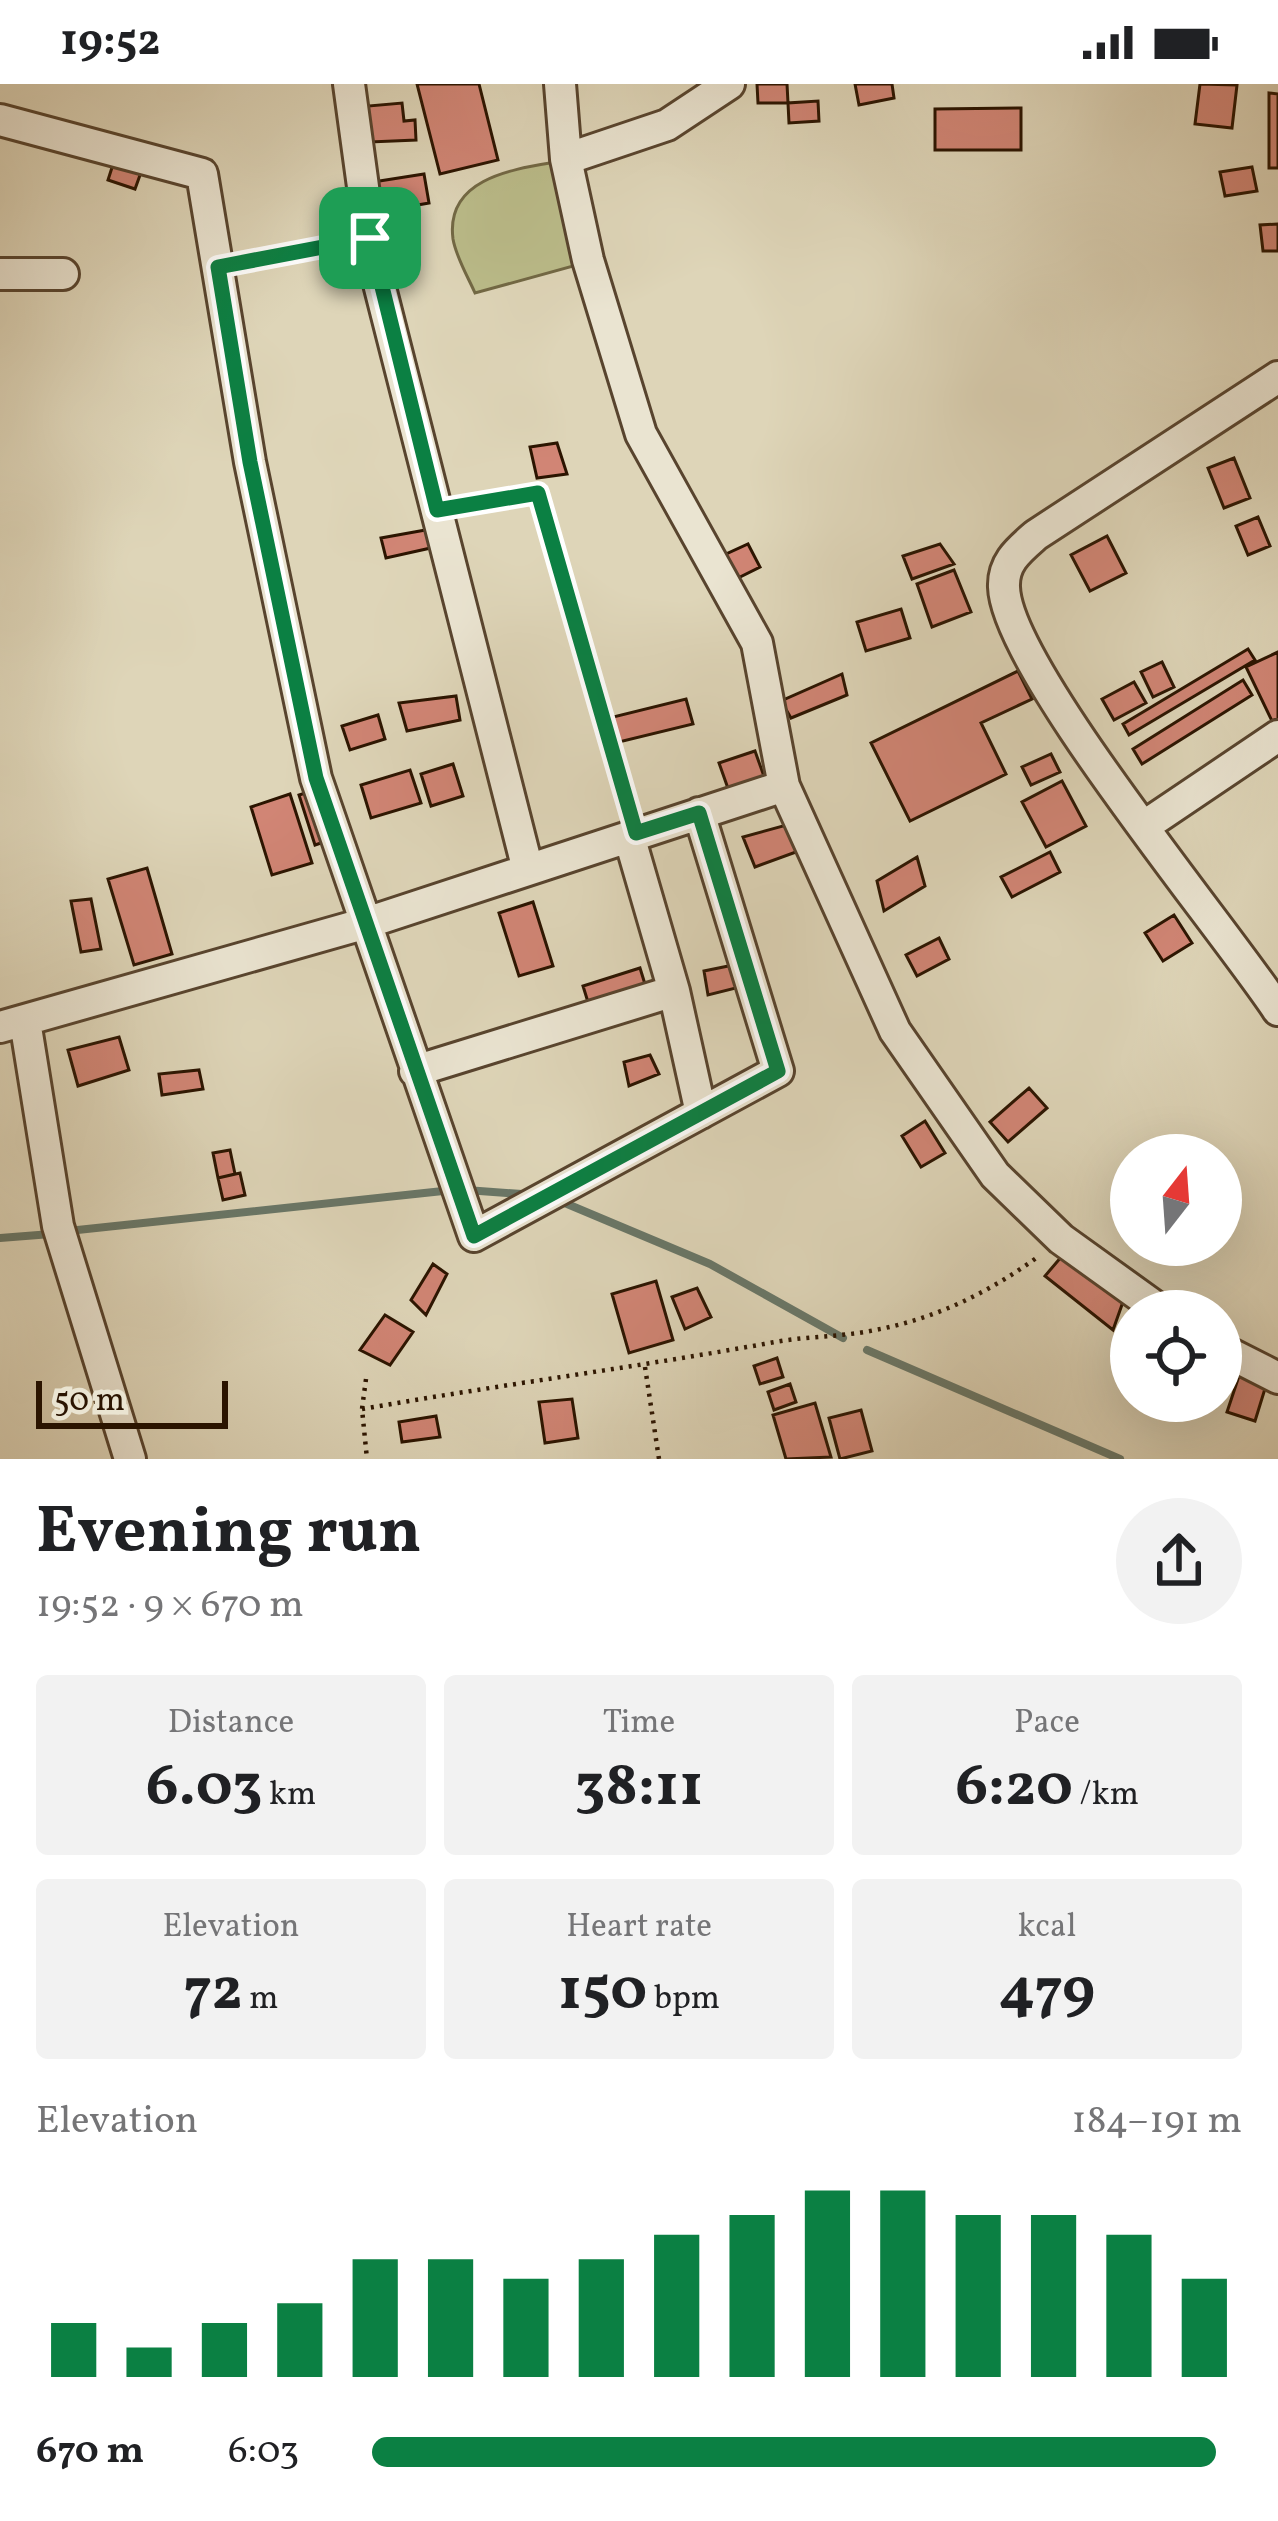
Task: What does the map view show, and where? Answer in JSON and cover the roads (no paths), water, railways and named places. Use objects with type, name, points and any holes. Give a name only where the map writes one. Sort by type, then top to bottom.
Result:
[{"type":"street","points":[[349,84],[370,238],[527,866]]},
{"type":"street","points":[[560,84],[566,159],[588,260],[641,434],[757,643],[784,786],[895,1031],[995,1175],[1061,1239],[1132,1290]]},
{"type":"street","points":[[566,159],[667,125],[729,84]]},
{"type":"street","points":[[0,119],[202,175],[250,462],[316,778],[474,1236],[778,1071],[699,813]]},
{"type":"street","points":[[0,274],[63,274]]},
{"type":"street","points":[[1278,377],[1036,535],[1006,567],[1007,607],[1040,674],[1094,758],[1278,1010]]},
{"type":"street","points":[[1146,825],[1278,736]]},
{"type":"street","points":[[130,1459],[58,1226],[12,1024],[363,924],[527,866],[784,786]]},
{"type":"street","points":[[632,834],[701,1113]]},
{"type":"street","points":[[415,1071],[674,991]]},
{"type":"street","points":[[1242,1360],[1278,1378]]},
{"type":"waterway","points":[[466,1190],[522,1194]]},
{"type":"waterway","points":[[68,1231],[443,1191]]},
{"type":"waterway","points":[[560,1201],[710,1264],[843,1338]]},
{"type":"waterway","points":[[0,1238],[51,1234]]},
{"type":"waterway","points":[[867,1350],[1120,1459]]}]
